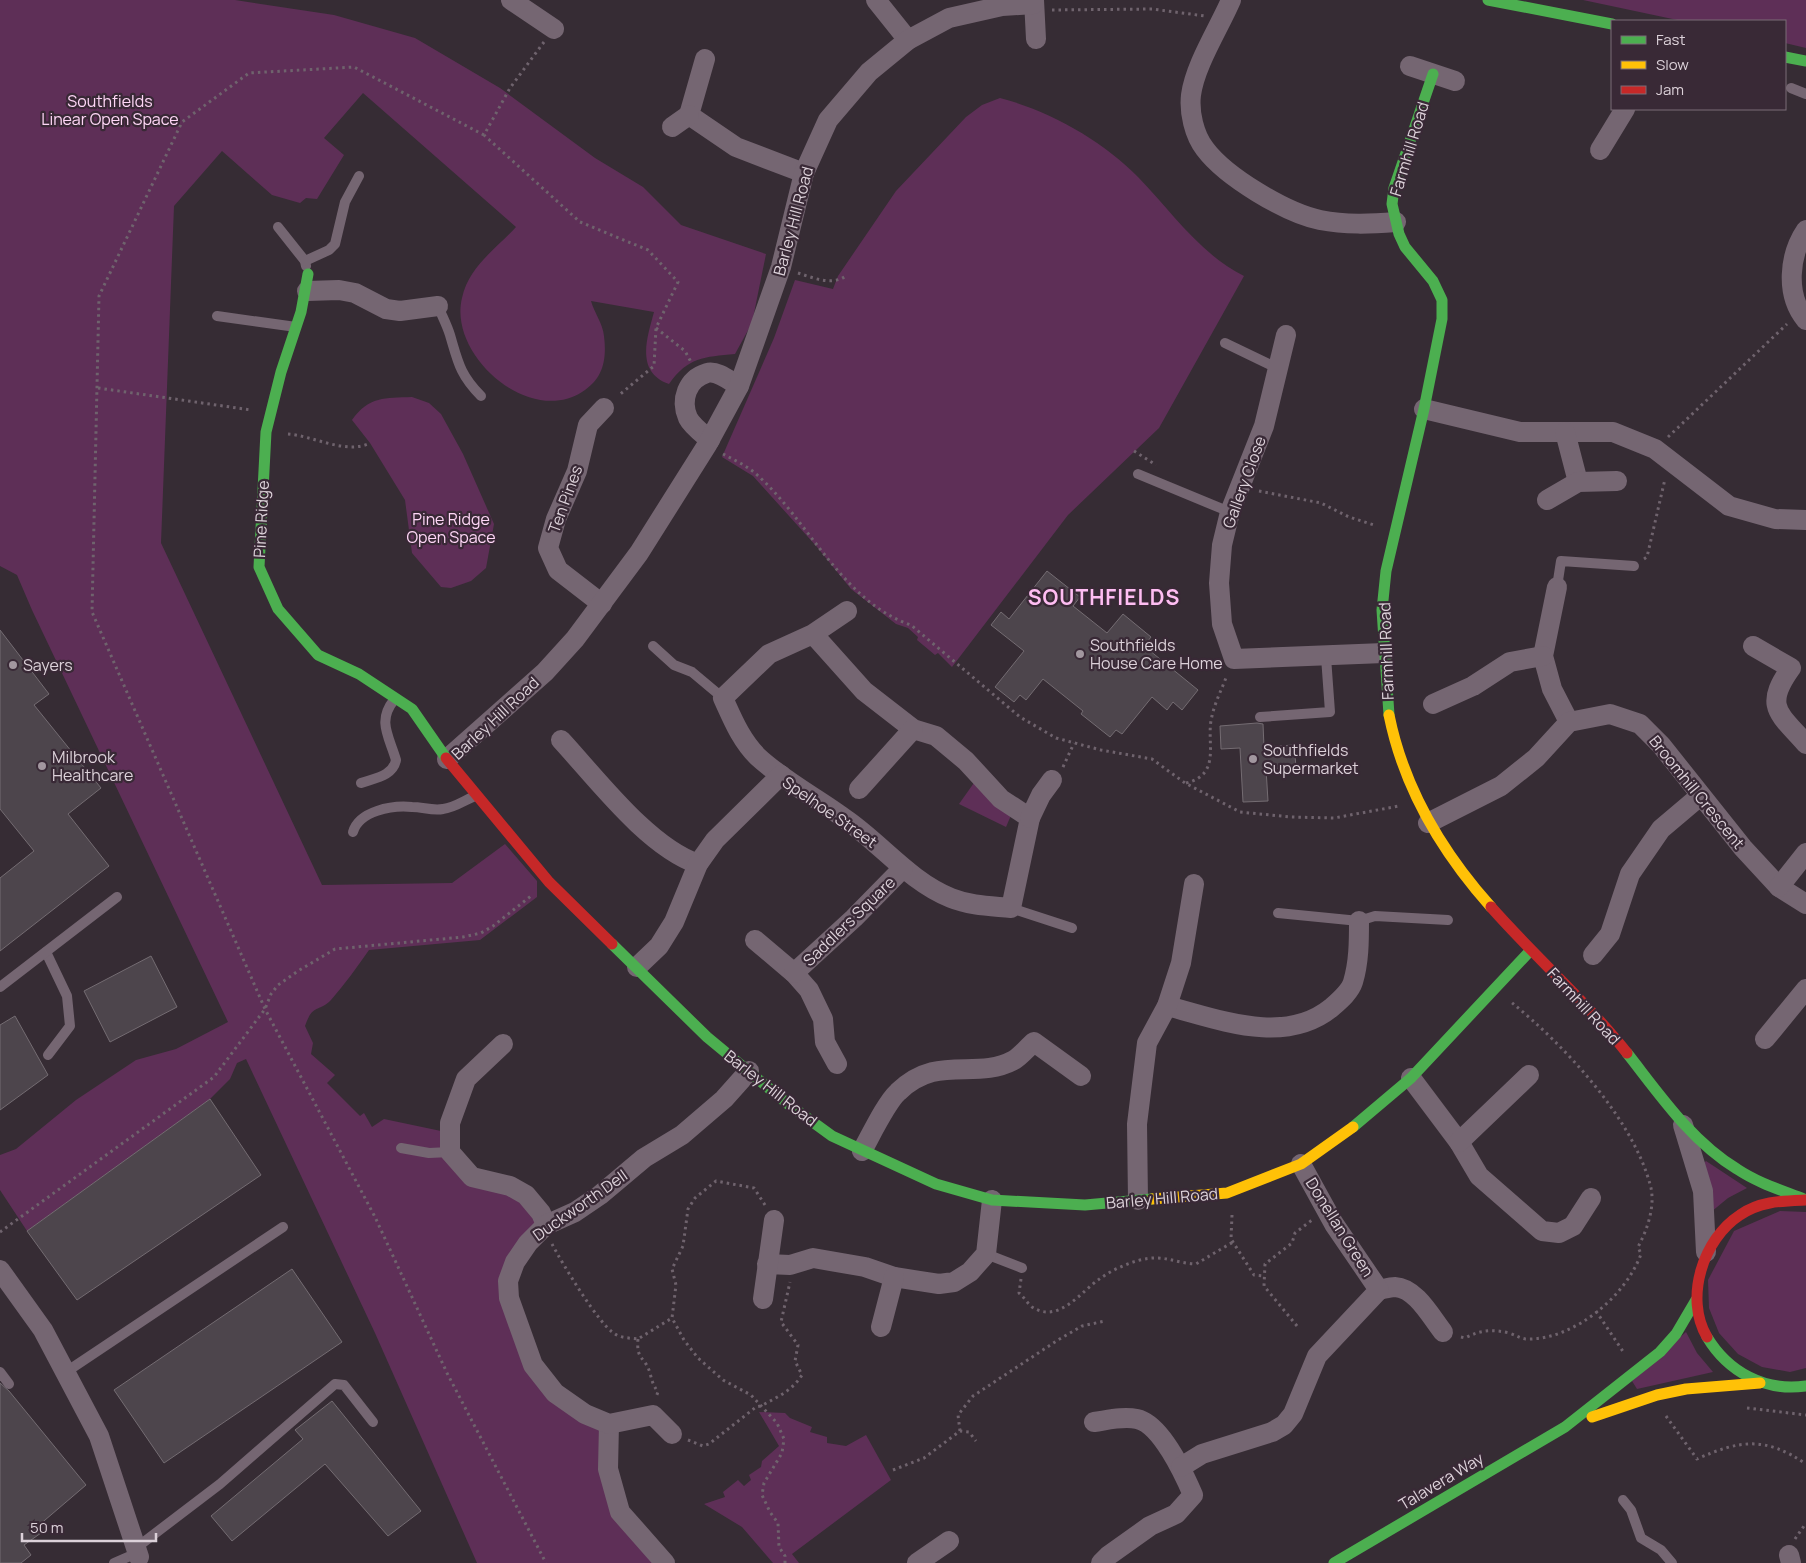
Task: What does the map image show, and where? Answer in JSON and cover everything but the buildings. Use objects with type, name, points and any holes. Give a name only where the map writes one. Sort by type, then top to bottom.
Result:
[{"type":"street","points":[[511,0],[554,29]]},
{"type":"street","points":[[876,0],[908,40]]},
{"type":"street","points":[[1231,0],[1196,76],[1191,95],[1195,130],[1204,148],[1218,163],[1233,174],[1270,200],[1293,212],[1318,219],[1348,224],[1396,222]]},
{"type":"street","points":[[1488,0],[1611,24]]},
{"type":"street","points":[[1034,2],[1036,39]]},
{"type":"street","name":"Barley Hill Road","points":[[1034,2],[1002,6],[949,18],[908,40],[869,72],[828,120],[804,173],[781,267],[739,386],[708,443],[639,553],[575,639],[545,672],[447,759],[478,794],[549,882],[706,1037],[832,1136],[936,1184],[992,1200],[1085,1205],[1227,1193],[1301,1164],[1356,1125],[1411,1078],[1530,951]]},
{"type":"street","points":[[1786,57],[1806,61]]},
{"type":"street","points":[[672,127],[689,115],[705,59]]},
{"type":"street","points":[[1410,66],[1455,81]]},
{"type":"street","name":"Farmhill Road","points":[[1433,74],[1394,188],[1392,204],[1404,247],[1433,281],[1442,300],[1440,336],[1386,571],[1382,610],[1389,716],[1402,762],[1428,823],[1474,888],[1530,951],[1602,1020],[1682,1124],[1719,1157],[1738,1170],[1762,1183],[1805,1200]]},
{"type":"street","points":[[1600,150],[1624,110]]},
{"type":"street","points":[[689,115],[736,147],[804,173]]},
{"type":"street","points":[[1803,316],[1790,275],[1796,245],[1806,230]]},
{"type":"street","points":[[307,283],[355,293],[386,308],[400,311],[438,306]]},
{"type":"street","name":"Pine Ridge","points":[[307,283],[298,327],[284,362],[274,395],[274,413],[266,432],[259,567],[278,609],[318,655],[359,674],[412,709],[447,759]]},
{"type":"street","name":"Gallery Close","points":[[1234,659],[1222,624],[1219,582],[1222,545],[1233,504],[1264,426],[1286,335]]},
{"type":"street","points":[[708,443],[688,418],[684,394],[689,385],[707,373],[718,374],[739,386]]},
{"type":"street","name":"Ten Pines","points":[[602,604],[558,570],[548,548],[556,519],[577,471],[588,425],[604,408]]},
{"type":"street","points":[[1424,409],[1520,432],[1614,432],[1655,449],[1729,506],[1775,519],[1806,520]]},
{"type":"street","points":[[1565,432],[1578,482]]},
{"type":"street","points":[[1546,500],[1578,482],[1617,481]]},
{"type":"street","points":[[1428,823],[1501,786],[1536,758],[1569,722],[1552,689],[1543,656],[1557,587]]},
{"type":"street","points":[[781,775],[758,756],[738,732],[723,698],[768,654],[813,634],[847,611]]},
{"type":"street","points":[[813,634],[864,691],[913,729],[936,736],[966,761],[1001,799],[1030,818]]},
{"type":"street","points":[[1753,646],[1791,668],[1778,686],[1775,697],[1778,711],[1806,744]]},
{"type":"street","points":[[1234,659],[1384,654]]},
{"type":"street","points":[[1433,704],[1473,686],[1510,662],[1543,656]]},
{"type":"street","name":"Broomhill Crescent","points":[[1569,722],[1610,714],[1640,724],[1662,745],[1700,796],[1743,848],[1779,887],[1806,904]]},
{"type":"street","points":[[859,789],[913,729]]},
{"type":"street","points":[[561,740],[645,830],[665,846],[698,864]]},
{"type":"street","name":"Spelhoe Street","points":[[637,968],[658,946],[674,922],[698,864],[715,840],[781,775],[848,820],[878,844],[903,868],[935,890],[971,904],[1011,908]]},
{"type":"street","points":[[1011,908],[1030,818],[1041,795],[1052,780]]},
{"type":"street","points":[[1593,955],[1610,934],[1630,874],[1661,829],[1700,796]]},
{"type":"street","points":[[1779,887],[1806,854]]},
{"type":"street","name":"Saddlers Square","points":[[794,973],[854,918],[903,868]]},
{"type":"street","points":[[1138,1200],[1136,1152],[1141,1080],[1147,1043],[1166,1006],[1181,963],[1194,884]]},
{"type":"street","points":[[1166,1006],[1254,1028],[1287,1026],[1320,1017],[1340,1001],[1352,983],[1359,954],[1359,921]]},
{"type":"street","name":"Saddlers Square","points":[[755,940],[794,973],[809,990],[824,1019],[825,1042],[837,1064]]},
{"type":"street","points":[[1766,1039],[1806,989]]},
{"type":"street","points":[[862,1151],[897,1093],[914,1079],[937,1069],[995,1067],[1015,1059],[1034,1042],[1081,1076]]},
{"type":"street","points":[[503,1044],[466,1079],[450,1123],[450,1152],[472,1178],[510,1186],[526,1195],[541,1214],[545,1227]]},
{"type":"street","name":"Duckworth Dell","points":[[609,1424],[585,1414],[555,1393],[533,1365],[509,1298],[508,1280],[515,1262],[528,1243],[545,1227],[575,1212],[600,1195],[644,1158],[682,1135],[724,1099],[749,1071]]},
{"type":"street","points":[[1459,1142],[1529,1075]]},
{"type":"street","points":[[1411,1078],[1459,1142],[1479,1176],[1542,1231],[1559,1233],[1574,1226],[1591,1198]]},
{"type":"street","name":"Farmhill Road","points":[[1682,1124],[1703,1191],[1706,1252]]},
{"type":"street","name":"Donellan Green","points":[[1301,1164],[1326,1209],[1379,1290]]},
{"type":"street","points":[[768,1264],[793,1264],[813,1258],[865,1267],[894,1277],[939,1284],[954,1282],[970,1272],[986,1254],[992,1200]]},
{"type":"street","points":[[1803,1388],[1762,1383],[1736,1371],[1716,1352],[1702,1328],[1696,1300],[1698,1276],[1706,1252],[1723,1228],[1746,1210],[1774,1200],[1805,1200]]},
{"type":"street","points":[[763,1299],[774,1220]]},
{"type":"street","points":[[0,1270],[43,1330],[99,1436],[137,1553]]},
{"type":"street","points":[[881,1327],[894,1277]]},
{"type":"street","name":"Donellan Green","points":[[1181,1467],[1202,1454],[1272,1432],[1284,1425],[1293,1414],[1317,1356],[1379,1290],[1394,1287],[1404,1289],[1415,1297],[1443,1332]]},
{"type":"street","name":"Talavera Way","points":[[1334,1563],[1565,1427],[1660,1352],[1676,1334],[1696,1300]]},
{"type":"street","name":"Talavera Way","points":[[1565,1427],[1657,1395],[1686,1389],[1762,1383]]},
{"type":"street","points":[[665,1563],[620,1512],[608,1469],[609,1424],[653,1415],[672,1434]]},
{"type":"street","points":[[1094,1422],[1123,1418],[1138,1419],[1158,1434],[1181,1467],[1193,1495],[1176,1514],[1150,1526],[1101,1563]]},
{"type":"street","points":[[917,1563],[949,1540]]},
{"type":"lane","points":[[1791,88],[1806,94]]},
{"type":"lane","points":[[305,262],[329,250],[335,244],[345,202],[358,176]]},
{"type":"lane","points":[[278,227],[305,262],[307,283]]},
{"type":"lane","points":[[438,306],[450,334],[455,358],[464,377],[481,396]]},
{"type":"lane","points":[[217,316],[298,327]]},
{"type":"lane","points":[[1225,343],[1277,368]]},
{"type":"lane","points":[[1138,474],[1233,504]]},
{"type":"lane","points":[[1557,587],[1561,561],[1634,566]]},
{"type":"lane","points":[[654,646],[674,665],[692,672],[723,698]]},
{"type":"lane","points":[[1260,717],[1330,712],[1326,657]]},
{"type":"lane","points":[[362,782],[387,774],[395,766],[396,760],[384,720],[387,708],[395,698]]},
{"type":"lane","points":[[353,832],[355,824],[361,819],[377,812],[398,806],[430,810],[445,809],[478,794]]},
{"type":"lane","points":[[0,987],[117,897]]},
{"type":"lane","name":"Spelhoe Street","points":[[1011,908],[1072,928]]},
{"type":"lane","points":[[1278,913],[1359,921],[1375,916],[1448,920]]},
{"type":"lane","points":[[46,952],[66,996],[70,1026],[48,1055]]},
{"type":"lane","points":[[401,1148],[429,1153],[450,1152]]},
{"type":"lane","points":[[66,1372],[283,1227]]},
{"type":"lane","points":[[986,1254],[1022,1268]]},
{"type":"lane","points":[[0,1372],[9,1384]]},
{"type":"lane","points":[[114,1563],[137,1553],[335,1384],[344,1385],[374,1422]]},
{"type":"lane","points":[[1624,1500],[1631,1510],[1641,1538],[1661,1550],[1672,1563]]},
{"type":"path","points":[[1034,2],[1051,10],[1152,9],[1223,19]]},
{"type":"path","points":[[484,135],[510,88],[554,29]]},
{"type":"path","points":[[546,1563],[447,1373],[375,1217],[265,1009],[92,612],[99,296],[182,122],[249,73],[354,67],[484,135],[580,222],[648,250],[678,282],[656,328],[654,366],[604,408]]},
{"type":"path","points":[[781,267],[823,281],[838,282],[846,276]]},
{"type":"path","points":[[1655,449],[1803,316]]},
{"type":"path","points":[[656,328],[685,351],[698,379]]},
{"type":"path","points":[[98,388],[274,413]]},
{"type":"path","points":[[266,432],[296,435],[327,443],[362,447],[370,443]]},
{"type":"path","points":[[708,443],[756,474],[852,586],[896,620],[911,625],[1020,716],[1056,738],[1152,759],[1185,783],[1240,812],[1291,817],[1334,818],[1391,809],[1419,800]]},
{"type":"path","points":[[1134,451],[1157,466]]},
{"type":"path","points":[[1634,566],[1647,557],[1664,480],[1673,463]]},
{"type":"path","points":[[1233,504],[1255,490],[1321,503],[1349,517],[1395,531]]},
{"type":"path","points":[[1185,783],[1196,780],[1211,760],[1211,718],[1234,659]]},
{"type":"path","points":[[1052,780],[1068,760],[1074,743]]},
{"type":"path","points":[[0,1232],[214,1077],[265,1009],[271,994],[278,985],[335,949],[457,938],[481,933],[549,882]]},
{"type":"path","points":[[774,1220],[754,1188],[716,1181],[694,1198],[685,1220],[683,1246],[672,1269],[676,1285],[672,1318],[684,1340],[706,1366],[723,1380],[751,1395],[777,1424],[784,1439],[782,1453],[764,1483],[762,1495],[778,1523],[779,1547],[785,1556],[785,1563]]},
{"type":"path","points":[[1297,1326],[1264,1286],[1265,1264],[1292,1243],[1295,1233],[1326,1209]]},
{"type":"path","points":[[1232,1216],[1232,1242],[1254,1275],[1264,1276]]},
{"type":"path","points":[[545,1227],[561,1261],[607,1328],[615,1334],[638,1339],[672,1318]]},
{"type":"path","points":[[1022,1268],[1019,1293],[1033,1307],[1053,1310],[1068,1306],[1100,1278],[1120,1267],[1140,1260],[1158,1257],[1196,1264],[1232,1242]]},
{"type":"path","points":[[672,1434],[703,1446],[756,1406],[761,1406],[789,1390],[802,1374],[795,1361],[798,1345],[781,1322],[793,1264]]},
{"type":"path","points":[[1596,1311],[1604,1323]]},
{"type":"path","points":[[960,1430],[958,1416],[973,1396],[1082,1326],[1105,1321]]},
{"type":"path","points":[[638,1339],[637,1353],[650,1372],[651,1382],[658,1392],[653,1415]]},
{"type":"path","points":[[1745,1408],[1806,1415]]},
{"type":"path","points":[[1661,1413],[1670,1411]]},
{"type":"path","points":[[960,1430],[969,1432],[976,1441]]},
{"type":"path","points":[[893,1470],[924,1458],[960,1430]]},
{"type":"path","points":[[1691,1453],[1697,1459],[1739,1443],[1761,1443],[1794,1456],[1806,1464]]},
{"type":"green space","name":"Southfields Linear Open Space","points":[[0,0],[235,0],[334,15],[415,38],[500,88],[595,158],[643,187],[681,225],[766,254],[752,323],[735,354],[714,356],[690,363],[669,384],[658,379],[647,363],[647,343],[654,312],[591,301],[602,327],[605,345],[604,361],[599,375],[582,392],[561,400],[539,400],[517,392],[497,379],[480,362],[467,342],[461,320],[462,298],[471,276],[484,259],[516,227],[363,93],[324,138],[344,155],[317,199],[306,198],[300,203],[272,195],[222,151],[174,206],[161,543],[322,885],[452,883],[505,844],[537,881],[537,897],[480,940],[369,950],[331,1000],[313,1011],[308,1019],[305,1026],[313,1043],[311,1054],[335,1075],[327,1083],[360,1116],[364,1113],[372,1127],[384,1119],[441,1131],[450,1152],[541,1213],[508,1281],[533,1365],[609,1424],[620,1512],[665,1563],[477,1563],[375,1333],[246,1059],[237,1063],[230,1079],[210,1099],[27,1231],[0,1190],[0,1155],[16,1149],[76,1100],[136,1060],[176,1049],[228,1022],[17,575],[0,566]]},
{"type":"green space","points":[[1583,0],[1806,0],[1806,48],[1786,43],[1786,20],[1677,20]]},
{"type":"green space","points":[[1000,98],[1056,119],[1109,151],[1138,177],[1200,244],[1228,267],[1244,276],[1159,428],[1068,515],[952,667],[938,653],[935,655],[917,640],[918,637],[908,628],[896,624],[851,589],[817,547],[753,476],[722,457],[774,338],[795,280],[833,289],[838,276],[896,191],[966,117],[982,105]]},
{"type":"green space","name":"Pine Ridge Open Space","points":[[412,397],[429,403],[441,414],[463,454],[494,524],[486,568],[471,581],[451,588],[441,587],[412,553],[405,500],[370,443],[352,420],[358,412],[371,402],[386,398]]},
{"type":"green space","points":[[976,780],[1012,813],[1006,827],[959,804]]},
{"type":"green space","points":[[1706,1161],[1747,1188],[1728,1198],[1711,1212],[1703,1164]]},
{"type":"green space","points":[[1780,1211],[1806,1212],[1806,1368],[1790,1372],[1762,1367],[1738,1354],[1719,1333],[1709,1308],[1708,1280],[1734,1231]]},
{"type":"green space","points":[[1686,1332],[1697,1353],[1713,1372],[1637,1389],[1632,1381]]},
{"type":"green space","points":[[759,1412],[785,1413],[790,1418],[812,1427],[810,1432],[827,1437],[827,1443],[846,1446],[866,1435],[891,1480],[792,1554],[799,1563],[773,1563],[742,1527],[704,1504],[725,1497],[723,1492],[738,1480],[744,1486],[751,1480],[749,1475],[761,1467],[762,1461],[779,1446]]},
{"type":"traffic: fast","points":[[1488,0],[1611,24]]},
{"type":"traffic: fast","points":[[1786,57],[1806,61]]},
{"type":"traffic: fast","points":[[1389,715],[1382,610],[1386,571],[1424,409],[1442,319],[1442,300],[1433,281],[1405,247],[1399,234],[1392,204],[1394,188],[1433,74]]},
{"type":"traffic: fast","points":[[308,274],[301,312],[281,372],[266,432],[259,567],[278,609],[318,655],[359,674],[412,709],[446,758]]},
{"type":"traffic: fast","points":[[612,944],[707,1037],[788,1104],[832,1136],[936,1184],[992,1200],[1085,1205],[1152,1199]]},
{"type":"traffic: fast","points":[[1353,1127],[1411,1078],[1530,951]]},
{"type":"traffic: fast","points":[[1627,1053],[1677,1116],[1720,1158],[1753,1178],[1804,1199]]},
{"type":"traffic: fast","points":[[1334,1563],[1565,1427],[1660,1352],[1676,1334],[1696,1300]]},
{"type":"traffic: fast","points":[[1707,1337],[1726,1360],[1749,1377],[1776,1386],[1806,1386]]},
{"type":"traffic: slow","points":[[1389,715],[1404,768],[1427,818],[1456,864],[1491,907]]},
{"type":"traffic: slow","points":[[1152,1199],[1227,1193],[1301,1164],[1353,1127]]},
{"type":"traffic: slow","points":[[1592,1417],[1657,1395],[1686,1389],[1760,1383]]},
{"type":"traffic: jam","points":[[446,758],[549,882],[612,944]]},
{"type":"traffic: jam","points":[[1491,907],[1595,1015],[1627,1053]]},
{"type":"traffic: jam","points":[[1707,1337],[1700,1322],[1697,1305],[1698,1288],[1701,1270],[1707,1254],[1716,1239],[1727,1226],[1748,1210],[1764,1204],[1806,1200]]},
{"type":"place","name":"Southfields House Care Home","points":[[1080,654]]},
{"type":"place","name":"Sayers","points":[[13,665]]},
{"type":"place","name":"Southfields Supermarket","points":[[1253,759]]},
{"type":"place","name":"Milbrook Healthcare","points":[[42,766]]},
{"type":"district","name":"SOUTHFIELDS","points":[[1104,598]]}]
